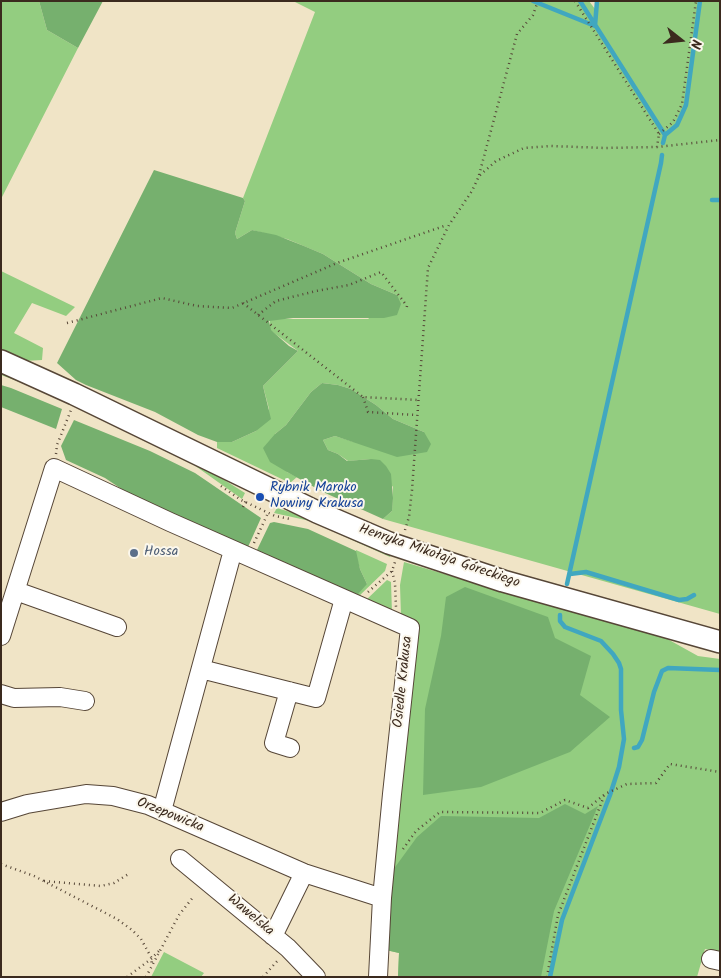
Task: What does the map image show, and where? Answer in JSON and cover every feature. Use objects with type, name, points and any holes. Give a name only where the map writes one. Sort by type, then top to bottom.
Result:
[{"type":"main road","name":"Henryka Mikołaja Góreckiego","points":[[3,364],[78,397],[316,512],[389,543],[503,581],[720,642]]},
{"type":"street","name":"Osiedle Krakusa","points":[[1,636],[54,468],[242,550],[410,628],[382,898]]},
{"type":"street","points":[[162,811],[201,669],[242,550]]},
{"type":"street","points":[[16,591],[117,627]]},
{"type":"street","points":[[201,669],[316,698],[344,599]]},
{"type":"street","points":[[289,691],[274,743],[290,748]]},
{"type":"street","points":[[1,694],[14,698],[60,697],[85,701]]},
{"type":"street","name":"Orzepowicka","points":[[1,812],[27,804],[86,794],[113,796],[148,805],[304,873]]},
{"type":"street","name":"Wawelska","points":[[180,859],[288,948],[316,977]]},
{"type":"street","points":[[273,936],[304,873],[382,898],[378,977]]},
{"type":"path","points":[[412,479],[428,268],[449,225],[479,176],[517,34],[533,15],[538,1]]},
{"type":"path","points":[[574,1],[659,134]]},
{"type":"path","points":[[657,147],[659,134],[673,122],[682,104],[696,1]]},
{"type":"path","points":[[479,176],[496,161],[524,148],[550,146],[657,147],[720,140]]},
{"type":"path","points":[[67,323],[162,298],[197,306],[232,308],[337,263],[449,225]]},
{"type":"path","points":[[258,315],[276,302],[316,291],[349,285],[381,272],[407,306],[406,311]]},
{"type":"path","points":[[243,303],[363,397],[368,412],[416,415]]},
{"type":"path","points":[[363,397],[418,400]]},
{"type":"path","points":[[57,445],[72,408]]},
{"type":"path","points":[[243,507],[246,500]]},
{"type":"path","points":[[242,550],[268,513]]},
{"type":"path","points":[[392,571],[395,582],[396,622]]},
{"type":"path","points":[[400,853],[416,831],[440,812],[540,813],[565,800],[588,808],[605,794],[627,784],[656,783],[670,764],[720,772]]},
{"type":"path","points":[[547,977],[558,915],[605,794]]},
{"type":"path","points":[[1,864],[43,881],[116,919],[132,930],[140,939],[151,959],[152,966]]},
{"type":"path","points":[[43,881],[101,886],[114,883],[130,873]]},
{"type":"path","points":[[146,977],[180,915],[194,896]]},
{"type":"path","points":[[127,977],[151,959],[164,945]]},
{"type":"path","points":[[263,977],[288,948]]},
{"type":"green space","points":[[1,1],[39,1],[47,30],[78,48],[1,199]]},
{"type":"green space","points":[[39,1],[103,1],[78,48],[47,30]]},
{"type":"green space","points":[[293,1],[589,1],[595,9],[600,1],[720,1],[720,614],[383,519],[392,511],[393,487],[371,459],[348,461],[328,450],[323,440],[335,436],[354,442],[424,432],[393,419],[376,405],[351,389],[322,383],[311,392],[286,425],[275,434],[287,472],[297,477],[290,483],[217,448],[217,442],[232,442],[256,431],[269,409],[263,386],[298,351],[270,330],[270,315],[276,319],[368,319],[397,295],[371,284],[323,254],[287,239],[252,230],[237,239],[235,233],[245,201],[243,198],[315,12]]},
{"type":"green space","points":[[154,170],[243,198],[245,201],[235,233],[237,239],[252,230],[276,235],[323,254],[371,284],[397,295],[401,304],[397,315],[384,318],[293,318],[269,321],[271,330],[289,346],[298,351],[263,386],[271,419],[256,431],[232,442],[217,442],[198,435],[155,412],[76,380],[57,363]]},
{"type":"green space","points":[[1,271],[75,307],[66,316],[32,303],[14,333],[43,348],[42,360],[24,361],[1,355]]},
{"type":"green space","points":[[1,373],[12,376],[202,466],[245,493],[242,499],[194,465],[41,390],[1,375]]},
{"type":"green space","points":[[322,383],[351,389],[376,405],[393,419],[424,432],[431,444],[427,452],[397,457],[335,436],[323,440],[328,450],[338,454],[347,461],[380,460],[386,466],[391,474],[393,498],[392,511],[383,519],[323,492],[270,462],[263,448],[286,425],[311,392]]},
{"type":"green space","points":[[1,385],[62,409],[56,429],[1,407]]},
{"type":"green space","points":[[74,420],[150,451],[195,473],[261,518],[248,547],[141,502],[105,478],[66,460],[61,446]]},
{"type":"green space","points":[[277,508],[313,519],[391,555],[390,557],[310,521],[274,513]]},
{"type":"green space","points":[[274,522],[308,529],[356,551],[360,569],[367,584],[358,594],[339,588],[286,563],[256,552],[270,523]]},
{"type":"green space","points":[[356,550],[387,564],[385,571],[357,598],[338,588],[367,584],[360,569]]},
{"type":"green space","points":[[404,562],[596,619],[662,636],[698,656],[720,659],[720,953],[705,949],[697,977],[398,977],[399,953],[386,950],[402,753],[418,629],[417,622],[401,616],[400,585]]},
{"type":"green space","points":[[387,580],[391,582],[392,613],[365,601]]},
{"type":"green space","points":[[465,587],[548,617],[555,638],[591,656],[580,695],[610,717],[570,752],[481,787],[423,795],[425,709],[441,636],[446,597]]},
{"type":"green space","points":[[565,804],[585,814],[598,806],[554,911],[541,977],[398,977],[399,953],[386,950],[393,870],[417,837],[441,816],[539,818]]},
{"type":"green space","points":[[164,952],[204,973],[201,977],[151,977]]},
{"type":"waterway","points":[[533,1],[595,26],[597,1]]},
{"type":"waterway","points":[[580,1],[665,135]]},
{"type":"waterway","points":[[663,143],[665,135],[677,125],[686,105],[700,1]]},
{"type":"waterway","points":[[567,584],[662,155]]},
{"type":"waterway","points":[[712,200],[720,200]]},
{"type":"waterway","points":[[570,574],[586,572],[679,600],[687,599],[694,595]]},
{"type":"waterway","points":[[550,977],[562,920],[610,795],[619,767],[624,739],[621,710],[621,669],[619,663],[601,641],[565,627],[560,621],[560,615]]},
{"type":"waterway","points":[[634,748],[638,747],[642,740],[654,692],[662,671],[668,668],[720,670]]},
{"type":"place","name":"Rybnik Maroko Nowiny Krakusa","points":[[260,497]]},
{"type":"place","name":"Hossa","points":[[134,553]]}]
